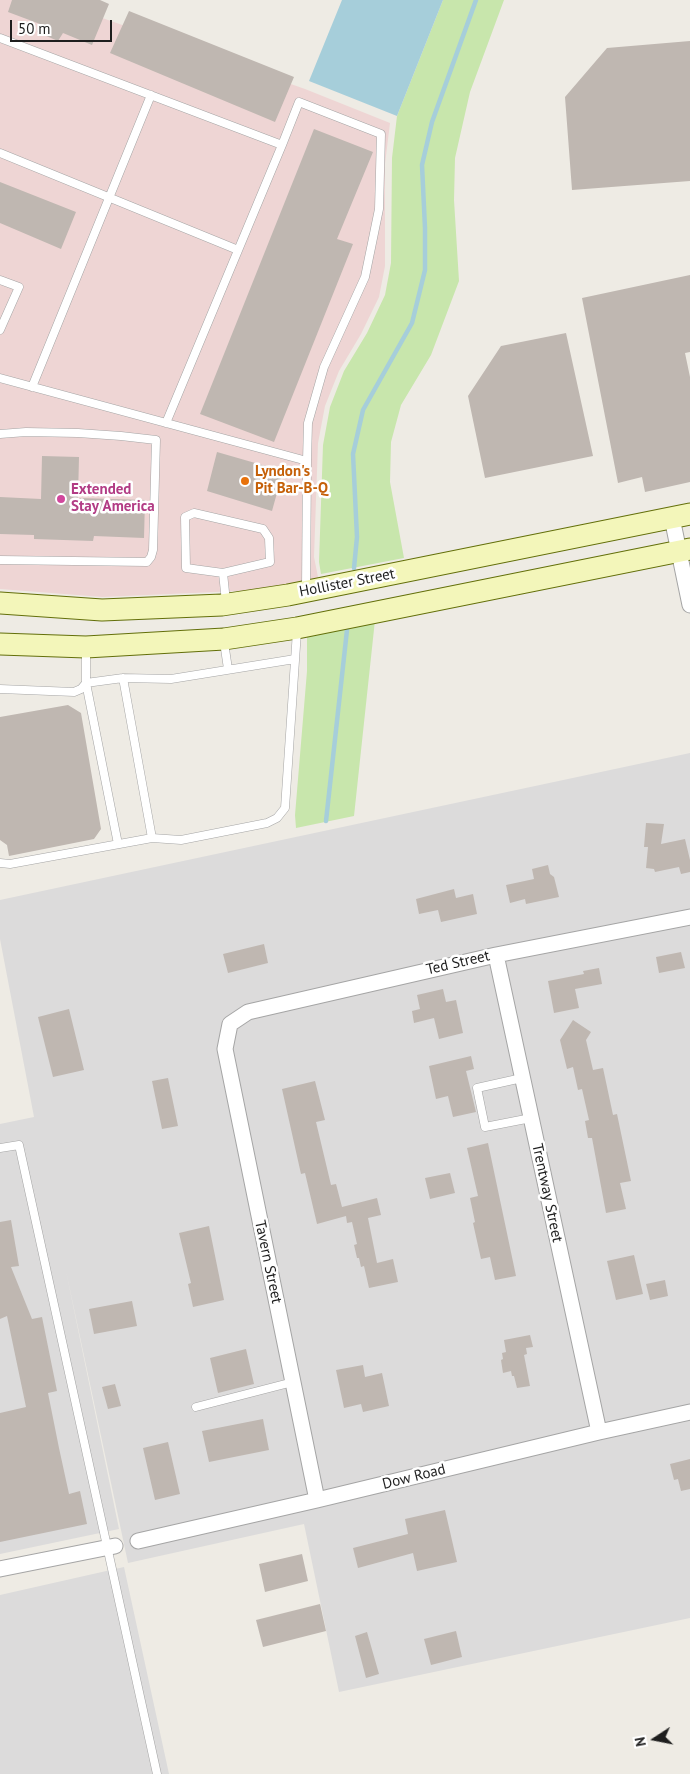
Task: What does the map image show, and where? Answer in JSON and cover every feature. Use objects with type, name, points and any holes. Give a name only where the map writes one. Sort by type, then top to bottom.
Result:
[{"type":"main road","name":"Hollister Street","points":[[0,603],[102,610],[226,604],[306,591],[681,516]]},
{"type":"main road","points":[[0,644],[86,647],[224,639],[297,628],[684,550]]},
{"type":"street","points":[[681,516],[690,606]]},
{"type":"street","name":"Ted Street","points":[[230,1024],[248,1012],[496,955],[690,917]]},
{"type":"street","name":"Trentway Street","points":[[496,955],[599,1432]]},
{"type":"street","name":"Tavern Street","points":[[230,1024],[225,1049],[317,1500]]},
{"type":"street","name":"Dow Road","points":[[138,1541],[690,1412]]},
{"type":"street","points":[[0,1569],[112,1547]]},
{"type":"lane","points":[[0,38],[282,145]]},
{"type":"lane","points":[[32,387],[151,96]]},
{"type":"lane","points":[[166,423],[299,102],[382,134],[379,209],[365,277],[324,367],[308,424],[306,591]]},
{"type":"lane","points":[[0,153],[238,250]]},
{"type":"lane","points":[[0,280],[19,287],[0,330]]},
{"type":"lane","points":[[0,378],[307,462]]},
{"type":"lane","points":[[0,434],[26,432],[78,433],[156,440],[153,550],[147,562],[0,560]]},
{"type":"lane","points":[[194,513],[263,530],[270,538],[270,562],[223,573],[186,568],[185,517],[194,513]]},
{"type":"lane","points":[[223,573],[226,604]]},
{"type":"lane","points":[[0,863],[10,864],[152,838],[181,840],[267,823],[277,818],[285,808],[297,628]]},
{"type":"lane","points":[[224,639],[228,669]]},
{"type":"lane","points":[[86,647],[86,683],[118,844]]},
{"type":"lane","points":[[0,689],[74,692],[81,689],[86,683],[123,678],[171,679],[295,659]]},
{"type":"lane","points":[[123,678],[152,838]]},
{"type":"lane","points":[[522,1078],[477,1088],[485,1127],[531,1118]]},
{"type":"lane","points":[[0,1148],[20,1144],[101,1514],[112,1547],[113,1568],[157,1774]]},
{"type":"lane","points":[[196,1407],[293,1382]]},
{"type":"shaded area","points":[[0,0],[51,0],[305,89],[390,123],[385,164],[385,266],[379,297],[361,334],[339,371],[325,406],[318,443],[314,557],[319,582],[284,589],[102,597],[0,589]]},
{"type":"shaded area","points":[[690,753],[690,1618],[339,1692],[304,1524],[128,1563],[66,1271],[119,1529],[0,1554],[0,1124],[34,1117],[0,939],[0,900]]},
{"type":"shaded area","points":[[124,1567],[169,1774],[0,1774],[0,1595]]},
{"type":"green space","points":[[443,0],[504,0],[470,92],[455,158],[454,200],[459,281],[431,355],[401,405],[391,442],[390,482],[404,558],[321,574],[319,562],[323,445],[330,407],[344,371],[367,333],[385,295],[391,263],[392,158],[397,116]]},
{"type":"green space","points":[[375,620],[354,816],[296,828],[295,815],[307,671],[307,634]]},
{"type":"water","points":[[342,0],[443,0],[397,116],[309,81]]},
{"type":"building","points":[[12,0],[100,0],[109,4],[92,45],[63,33],[58,41],[37,32],[40,24],[8,12]]},
{"type":"building","points":[[129,11],[294,77],[275,122],[110,53]]},
{"type":"building","points":[[690,41],[690,181],[572,190],[565,97],[607,48]]},
{"type":"building","points":[[314,129],[373,152],[337,239],[353,244],[274,442],[200,414]]},
{"type":"building","points":[[0,182],[76,212],[61,249],[0,223]]},
{"type":"building","points":[[690,275],[690,352],[685,353],[690,377],[690,482],[645,492],[642,477],[618,483],[582,298]]},
{"type":"building","points":[[566,333],[593,456],[485,478],[468,396],[501,346]]},
{"type":"building","name":"Lyndon's Pit Bar-B-Q","points":[[217,452],[283,471],[272,511],[207,491]]},
{"type":"building","name":"Extended Stay America","points":[[42,456],[79,457],[78,498],[145,500],[144,538],[94,536],[93,541],[34,539],[34,535],[0,534],[0,497],[41,499]]},
{"type":"building","points":[[68,705],[81,713],[101,829],[94,839],[9,856],[7,845],[0,840],[0,717]]},
{"type":"building","points":[[646,823],[664,824],[661,844],[685,839],[690,860],[690,872],[681,874],[679,867],[655,872],[654,869],[646,868],[648,847],[644,847]]},
{"type":"building","points":[[548,865],[550,874],[554,877],[559,897],[526,904],[525,899],[510,903],[506,885],[534,879],[532,869]]},
{"type":"building","points":[[454,889],[456,898],[473,894],[477,914],[441,922],[438,910],[419,914],[416,899]]},
{"type":"building","points":[[264,944],[268,963],[228,973],[223,954]]},
{"type":"building","points":[[681,952],[685,968],[659,973],[656,957]]},
{"type":"building","points":[[599,968],[602,984],[575,989],[579,1008],[554,1013],[548,981],[584,974],[583,971]]},
{"type":"building","points":[[443,989],[446,1002],[456,1000],[463,1033],[439,1039],[434,1018],[414,1023],[412,1011],[420,1009],[417,995]]},
{"type":"building","points":[[69,1009],[84,1070],[53,1077],[38,1017]]},
{"type":"building","points":[[573,1020],[591,1032],[586,1040],[593,1070],[603,1068],[613,1115],[617,1114],[631,1181],[620,1183],[626,1209],[606,1213],[592,1138],[588,1138],[585,1121],[589,1120],[582,1089],[578,1090],[573,1067],[567,1069],[560,1040]]},
{"type":"building","points":[[471,1056],[474,1069],[466,1071],[476,1112],[453,1117],[448,1096],[436,1099],[429,1066]]},
{"type":"building","points":[[168,1078],[178,1126],[162,1129],[152,1081]]},
{"type":"building","points":[[315,1081],[325,1120],[316,1122],[331,1185],[336,1184],[342,1207],[377,1198],[381,1215],[368,1218],[377,1263],[393,1259],[398,1282],[369,1288],[364,1266],[361,1267],[359,1258],[357,1258],[354,1245],[357,1244],[352,1222],[347,1223],[346,1216],[317,1224],[305,1173],[301,1174],[282,1089]]},
{"type":"building","points":[[488,1143],[516,1276],[495,1280],[490,1257],[481,1259],[473,1223],[475,1222],[470,1198],[478,1196],[467,1148]]},
{"type":"building","points":[[450,1173],[455,1193],[430,1199],[425,1178]]},
{"type":"building","points":[[11,1220],[19,1266],[11,1267],[32,1319],[42,1317],[57,1391],[48,1393],[69,1494],[80,1491],[87,1524],[0,1542],[0,1413],[26,1407],[7,1316],[0,1319],[0,1222]]},
{"type":"building","points":[[209,1226],[224,1300],[193,1307],[188,1284],[191,1283],[179,1233]]},
{"type":"building","points":[[634,1255],[643,1294],[616,1300],[607,1261]]},
{"type":"building","points":[[665,1280],[668,1296],[650,1300],[646,1284]]},
{"type":"building","points":[[132,1301],[137,1326],[94,1334],[89,1309]]},
{"type":"building","points":[[530,1335],[533,1347],[526,1348],[527,1354],[524,1355],[530,1386],[517,1388],[511,1371],[503,1373],[501,1360],[503,1359],[502,1353],[506,1352],[504,1340]]},
{"type":"building","points":[[246,1349],[254,1384],[218,1393],[210,1358]]},
{"type":"building","points":[[363,1365],[365,1377],[382,1373],[389,1406],[363,1412],[361,1404],[344,1408],[336,1370]]},
{"type":"building","points":[[115,1384],[121,1406],[108,1409],[102,1387]]},
{"type":"building","points":[[263,1419],[269,1450],[209,1462],[202,1431]]},
{"type":"building","points":[[168,1442],[180,1494],[155,1500],[143,1448]]},
{"type":"building","points":[[690,1459],[690,1489],[681,1491],[678,1479],[674,1480],[670,1464]]},
{"type":"building","points":[[445,1510],[457,1562],[417,1571],[413,1553],[358,1568],[353,1548],[408,1534],[405,1519]]},
{"type":"building","points":[[302,1554],[308,1581],[265,1592],[259,1564]]},
{"type":"building","points":[[320,1604],[326,1631],[263,1647],[256,1620]]},
{"type":"building","points":[[456,1631],[462,1657],[431,1665],[424,1639]]},
{"type":"building","points":[[367,1632],[379,1674],[366,1678],[355,1636]]},
{"type":"waterway","points":[[354,568],[357,537],[353,454],[363,410],[412,323],[425,270],[422,165],[432,122],[476,0]]},
{"type":"waterway","points":[[326,821],[347,630]]},
{"type":"place","name":"Lyndon's Pit Bar-B-Q","points":[[245,481]]},
{"type":"place","name":"Extended Stay America","points":[[61,499]]}]
